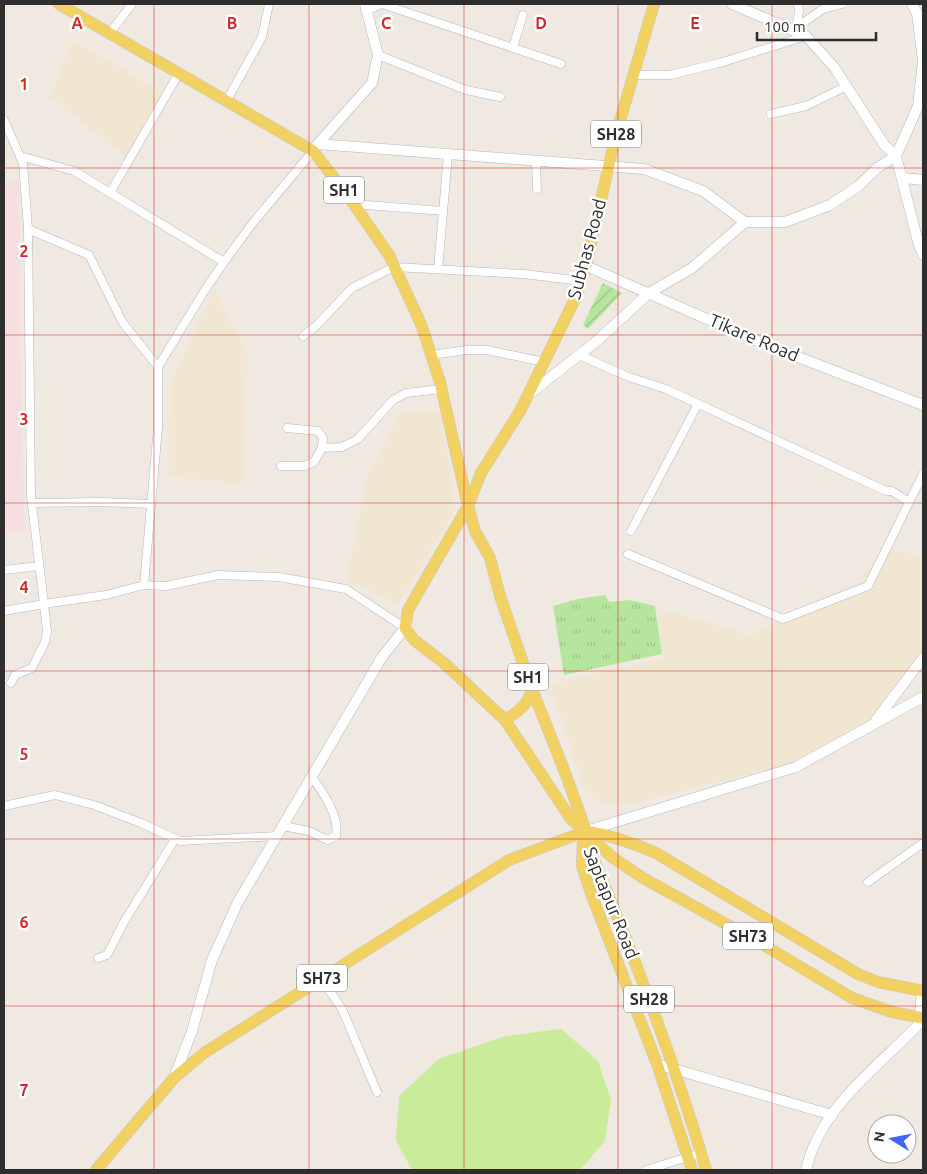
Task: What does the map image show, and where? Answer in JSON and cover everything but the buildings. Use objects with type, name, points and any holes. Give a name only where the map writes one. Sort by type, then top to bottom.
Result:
[{"type":"main road","name":"SH1","points":[[59,4],[315,148],[388,255],[421,324],[442,389],[475,531],[490,558],[500,596],[532,689],[566,775],[584,831]]},
{"type":"main road","name":"Subhas Road","points":[[405,628],[408,610],[468,506],[481,473],[520,411],[576,298],[586,266],[608,167],[654,4]]},
{"type":"main road","points":[[405,628],[414,640],[444,664],[505,720],[570,819],[584,831]]},
{"type":"main road","points":[[505,720],[522,709],[529,700],[532,689]]},
{"type":"main road","name":"SH73","points":[[584,831],[626,867],[758,941],[852,998],[892,1012],[922,1018]]},
{"type":"main road","name":"SH73","points":[[96,1170],[174,1078],[204,1053],[509,860],[584,831],[603,834],[633,843],[656,853],[858,974],[878,982],[923,991]]},
{"type":"main road","name":"Saptapur Road","points":[[584,831],[582,866],[657,1064],[692,1170]]},
{"type":"main road","name":"Saptapur Road","points":[[584,831],[613,902],[674,1069],[706,1170]]},
{"type":"street","points":[[110,33],[132,4]]},
{"type":"street","points":[[227,100],[262,36],[269,4]]},
{"type":"street","points":[[144,585],[158,427],[158,367],[203,293],[252,224],[372,83],[378,55],[366,7],[380,4],[561,64]]},
{"type":"street","points":[[732,4],[796,29],[806,36],[834,67],[885,146],[896,156],[923,255]]},
{"type":"street","points":[[796,29],[799,11],[798,4]]},
{"type":"street","points":[[796,29],[823,9],[842,4]]},
{"type":"street","points":[[315,148],[448,155],[644,170],[703,191],[745,222],[784,222],[830,205],[856,187],[877,168],[896,156],[921,106],[923,61],[921,31],[917,13],[912,4]]},
{"type":"street","points":[[513,47],[523,15]]},
{"type":"street","points":[[634,75],[670,75],[723,62],[806,36]]},
{"type":"street","points":[[378,55],[466,90],[500,97]]},
{"type":"street","points":[[110,193],[179,73]]},
{"type":"street","points":[[771,114],[806,106],[847,86]]},
{"type":"street","points":[[4,120],[23,164],[28,229],[32,504],[47,632],[45,642],[32,668],[15,675],[12,683]]},
{"type":"street","points":[[438,269],[448,155]]},
{"type":"street","points":[[20,156],[74,171],[224,262]]},
{"type":"street","points":[[536,161],[537,189]]},
{"type":"street","points":[[903,178],[923,180]]},
{"type":"street","points":[[353,204],[443,211]]},
{"type":"street","points":[[527,396],[598,340],[649,292],[692,268],[745,222]]},
{"type":"street","points":[[28,229],[89,255],[123,322],[158,367]]},
{"type":"street","name":"Tikare Road","points":[[586,266],[764,344],[923,405]]},
{"type":"street","points":[[303,336],[316,326],[352,288],[394,267],[524,274],[581,280]]},
{"type":"street","points":[[431,356],[466,350],[486,350],[544,362]]},
{"type":"street","points":[[579,355],[629,377],[666,389],[886,491],[892,492],[909,502]]},
{"type":"street","points":[[322,448],[342,447],[358,439],[393,400],[406,393],[442,389]]},
{"type":"street","points":[[630,531],[698,404]]},
{"type":"street","points":[[281,466],[306,466],[314,462],[322,448],[323,438],[318,430],[287,428]]},
{"type":"street","points":[[628,554],[783,619],[868,586],[923,474]]},
{"type":"street","points":[[32,504],[101,502],[151,504]]},
{"type":"street","points":[[4,570],[39,566]]},
{"type":"street","points":[[4,611],[106,595],[144,585],[166,586],[218,574],[278,577],[346,589],[405,628],[382,657],[238,902],[212,960],[192,1031],[174,1078]]},
{"type":"street","points":[[872,725],[923,658]]},
{"type":"street","points":[[584,831],[796,767],[923,697]]},
{"type":"street","points":[[283,826],[309,831],[327,840],[336,836],[338,826],[323,794],[312,778]]},
{"type":"street","points":[[4,806],[54,795],[94,805],[141,823],[180,841],[277,836]]},
{"type":"street","points":[[98,958],[107,955],[124,922],[175,838]]},
{"type":"street","points":[[868,882],[923,843]]},
{"type":"street","points":[[321,978],[342,1009],[377,1092]]},
{"type":"street","points":[[808,1169],[813,1148],[832,1115],[863,1079],[919,1024],[922,1018],[923,991]]},
{"type":"street","points":[[657,1064],[832,1115]]},
{"type":"street","points":[[646,1170],[701,1153]]},
{"type":"shaded area","points":[[73,40],[163,93],[127,158],[50,96]]},
{"type":"shaded area","points":[[4,181],[19,181],[25,534],[4,533]]},
{"type":"shaded area","points":[[214,290],[247,351],[243,483],[169,477],[170,384]]},
{"type":"shaded area","points":[[441,410],[455,509],[398,605],[346,580],[368,474],[401,413]]},
{"type":"shaded area","points":[[881,549],[923,555],[923,649],[869,724],[796,762],[624,806],[603,803],[585,791],[549,684],[663,658],[657,607],[749,635],[857,585]]},
{"type":"green space","points":[[603,283],[622,293],[588,329],[583,325]]},
{"type":"green space","points":[[605,595],[609,602],[630,600],[655,606],[662,654],[564,675],[553,606],[578,599]]},
{"type":"green space","points":[[561,1029],[598,1061],[611,1100],[605,1141],[580,1170],[412,1170],[396,1140],[399,1096],[439,1059],[505,1036]]}]
